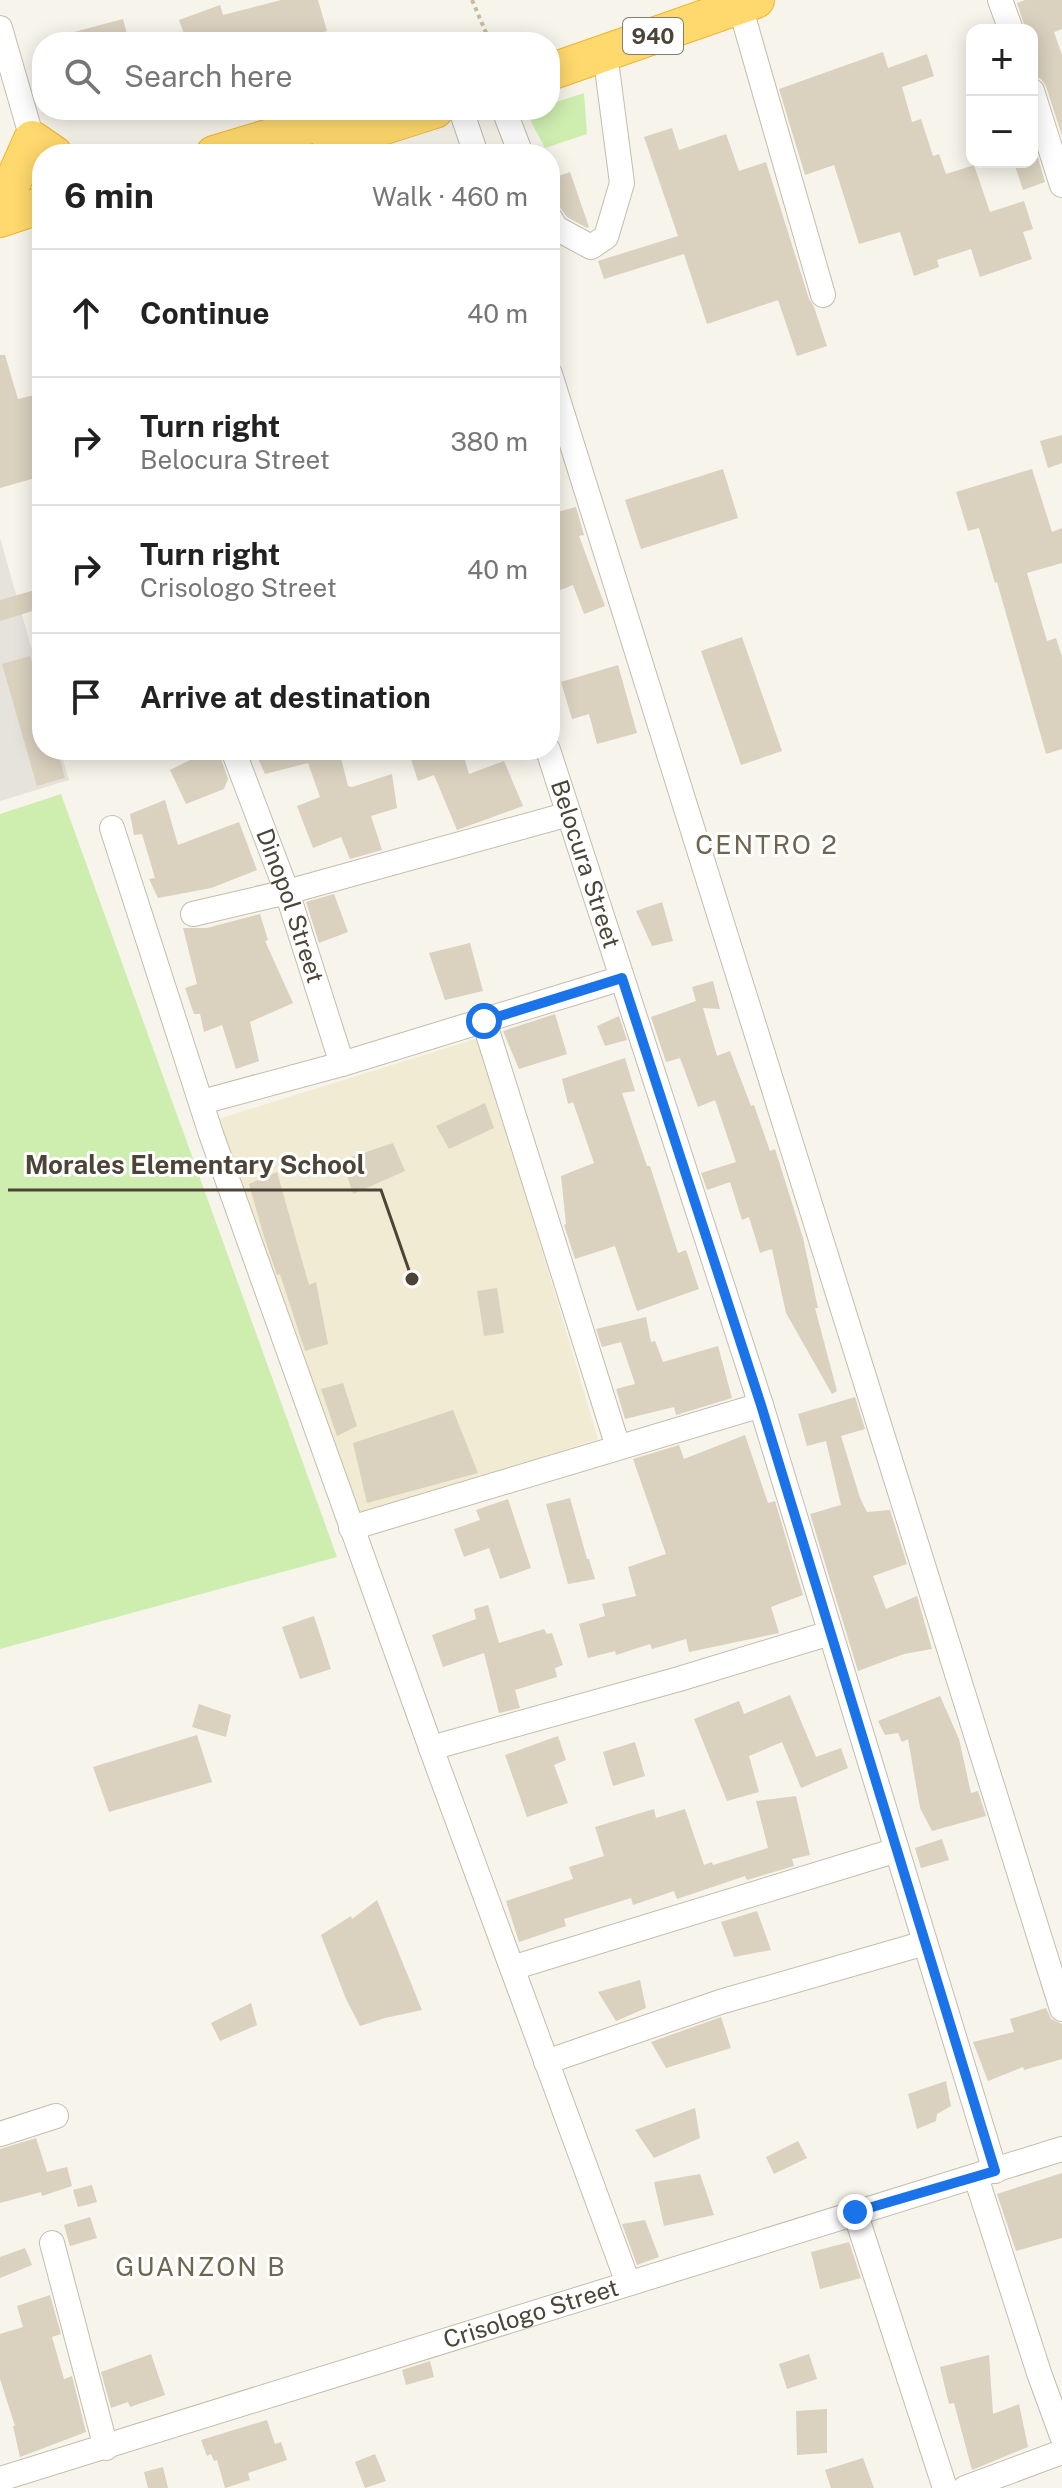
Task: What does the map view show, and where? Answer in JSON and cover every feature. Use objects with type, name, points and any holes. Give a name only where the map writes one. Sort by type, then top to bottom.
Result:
[{"type":"highway","name":"940","points":[[560,44],[689,0]]},
{"type":"highway","name":"940","points":[[560,69],[748,3]]},
{"type":"highway","points":[[269,144],[391,120]]},
{"type":"highway","points":[[318,144],[352,129]]},
{"type":"highway","points":[[0,211],[32,163]]},
{"type":"highway","points":[[0,219],[32,208]]},
{"type":"highway","points":[[0,242],[32,232]]},
{"type":"street","points":[[1000,0],[1009,24]]},
{"type":"street","points":[[748,3],[823,295]]},
{"type":"street","points":[[0,28],[32,116]]},
{"type":"street","points":[[560,230],[591,247],[606,237],[622,183],[605,53]]},
{"type":"street","points":[[1034,96],[1062,185]]},
{"type":"street","points":[[34,120],[42,144]]},
{"type":"street","points":[[464,120],[473,144]]},
{"type":"street","points":[[508,120],[517,144]]},
{"type":"street","points":[[560,406],[1062,2009]]},
{"type":"street","name":"Dinopol Street","points":[[237,760],[287,892],[342,1064]]},
{"type":"street","name":"Belocura Street","points":[[551,760],[761,1405],[897,1850],[925,1943],[1039,2373],[1062,2436]]},
{"type":"street","points":[[193,914],[287,892],[569,814]]},
{"type":"street","points":[[112,828],[158,976],[351,1528],[628,2283]]},
{"type":"street","points":[[202,1102],[342,1064],[622,978]]},
{"type":"street","points":[[484,1021],[618,1447]]},
{"type":"street","points":[[351,1528],[761,1405]]},
{"type":"street","points":[[431,1748],[830,1633]]},
{"type":"street","points":[[512,1968],[897,1850]]},
{"type":"street","points":[[546,2062],[720,2002],[925,1943]]},
{"type":"street","points":[[0,2134],[56,2116]]},
{"type":"street","name":"Crisologo Street","points":[[0,2479],[1062,2149]]},
{"type":"street","points":[[855,2212],[945,2488]]},
{"type":"street","points":[[52,2243],[106,2448]]},
{"type":"street","points":[[965,2488],[1062,2452]]},
{"type":"path","points":[[472,0],[486,32]]},
{"type":"shaded area","points":[[0,538],[32,650],[32,760],[63,760],[69,780],[0,801]]},
{"type":"shaded area","points":[[479,1038],[598,1439],[358,1518],[218,1119]]},
{"type":"green space","points":[[584,93],[587,134],[557,144],[543,144],[530,120],[560,120],[560,101]]},
{"type":"green space","points":[[61,794],[337,1557],[0,1649],[0,814]]},
{"type":"building","points":[[281,0],[318,0],[327,31],[183,32],[179,20],[220,5],[223,15]]},
{"type":"building","points":[[1025,0],[1062,0],[1062,29],[1054,32],[1062,55],[1062,136],[1046,86],[1038,78],[1038,24],[1024,24],[1017,3]]},
{"type":"building","points":[[123,19],[126,32],[74,32]]},
{"type":"building","points":[[883,52],[888,68],[927,54],[934,76],[902,87],[912,122],[921,119],[933,156],[939,154],[946,174],[975,168],[990,212],[1024,201],[1033,229],[1023,232],[1032,259],[980,277],[971,249],[937,260],[939,267],[914,276],[900,232],[859,244],[834,165],[805,175],[779,89]]},
{"type":"building","points":[[672,128],[679,150],[726,134],[739,171],[766,162],[827,346],[797,356],[778,300],[707,324],[684,254],[604,279],[598,261],[678,236],[644,137]]},
{"type":"building","points":[[1038,158],[1045,182],[1023,190],[1016,168],[1038,168]]},
{"type":"building","points":[[570,172],[589,227],[567,217],[560,208],[560,176]]},
{"type":"building","points":[[0,355],[5,355],[18,399],[32,396],[32,479],[0,488]]},
{"type":"building","points":[[1062,435],[1062,463],[1048,468],[1040,441]]},
{"type":"building","points":[[723,469],[738,518],[641,549],[625,500]]},
{"type":"building","points":[[1032,469],[1052,532],[1062,528],[1062,563],[1027,573],[1047,641],[1056,638],[1062,657],[1062,749],[1046,754],[979,528],[968,531],[956,492]]},
{"type":"building","points":[[576,507],[584,535],[579,536],[605,606],[584,614],[573,585],[560,590],[560,511]]},
{"type":"building","points":[[32,591],[32,611],[0,621],[0,600]]},
{"type":"building","points":[[742,637],[782,751],[741,765],[701,651]]},
{"type":"building","points":[[30,656],[32,760],[60,760],[65,778],[37,786],[2,664]]},
{"type":"building","points":[[618,665],[637,733],[597,744],[589,714],[572,719],[561,682]]},
{"type":"building","points":[[190,760],[221,760],[228,779],[224,789],[186,804],[170,770]]},
{"type":"building","points":[[259,760],[342,760],[348,786],[352,787],[392,774],[397,808],[371,816],[382,850],[350,859],[341,837],[313,848],[297,806],[320,797],[308,763],[265,774]]},
{"type":"building","points":[[411,760],[465,760],[469,774],[504,761],[523,806],[457,830],[434,775],[418,781]]},
{"type":"building","points":[[165,800],[178,845],[239,822],[257,870],[211,888],[158,898],[149,879],[155,878],[142,834],[134,835],[130,814]]},
{"type":"building","points":[[334,894],[348,932],[319,943],[306,902]]},
{"type":"building","points":[[662,902],[673,941],[652,946],[636,911]]},
{"type":"building","points":[[260,914],[268,940],[265,941],[293,1003],[250,1022],[259,1061],[236,1069],[222,1025],[204,1032],[200,1014],[194,1014],[185,988],[197,984],[183,928],[207,928]]},
{"type":"building","points":[[470,943],[483,991],[445,1000],[429,953]]},
{"type":"building","points":[[713,981],[720,1009],[703,1008],[717,1056],[730,1051],[770,1151],[775,1149],[803,1238],[818,1308],[815,1308],[837,1391],[832,1394],[786,1313],[772,1249],[760,1253],[749,1217],[742,1220],[730,1182],[707,1190],[701,1173],[736,1162],[715,1100],[698,1107],[680,1058],[666,1062],[651,1017],[696,1001],[692,987]]},
{"type":"building","points":[[555,1014],[567,1054],[519,1069],[503,1031]]},
{"type":"building","points":[[619,1016],[627,1040],[605,1046],[597,1026]]},
{"type":"building","points":[[625,1058],[635,1091],[622,1093],[678,1253],[686,1250],[699,1289],[637,1311],[615,1246],[575,1259],[564,1225],[561,1176],[594,1163],[573,1102],[568,1104],[562,1079]]},
{"type":"building","points":[[485,1103],[494,1128],[449,1149],[436,1126]]},
{"type":"building","points":[[393,1143],[405,1171],[353,1194],[342,1160]]},
{"type":"building","points":[[277,1172],[309,1285],[316,1282],[328,1344],[305,1351],[280,1274],[277,1275],[265,1240],[249,1184]]},
{"type":"building","points":[[497,1288],[504,1333],[484,1336],[477,1291]]},
{"type":"building","points":[[646,1317],[651,1342],[655,1341],[663,1362],[718,1346],[732,1398],[676,1415],[674,1407],[625,1419],[616,1389],[635,1384],[621,1342],[602,1347],[596,1329]]},
{"type":"building","points":[[343,1383],[357,1426],[337,1436],[321,1389]]},
{"type":"building","points":[[855,1397],[865,1429],[841,1436],[860,1498],[867,1512],[890,1510],[907,1564],[873,1576],[886,1609],[917,1596],[932,1649],[904,1654],[858,1671],[810,1514],[841,1505],[826,1441],[807,1446],[798,1414]]},
{"type":"building","points":[[453,1410],[478,1473],[367,1503],[353,1443]]},
{"type":"building","points":[[745,1435],[768,1503],[775,1501],[803,1595],[771,1607],[779,1633],[689,1652],[686,1639],[652,1649],[650,1644],[616,1655],[615,1651],[588,1658],[579,1624],[605,1616],[602,1604],[636,1596],[628,1567],[666,1554],[633,1459],[679,1445],[684,1459]]},
{"type":"building","points":[[570,1498],[595,1579],[568,1584],[546,1504]]},
{"type":"building","points":[[508,1499],[531,1568],[500,1579],[489,1548],[464,1557],[454,1529],[480,1520],[476,1510]]},
{"type":"building","points":[[488,1605],[499,1643],[544,1629],[547,1634],[552,1633],[563,1665],[555,1668],[557,1677],[515,1690],[520,1708],[499,1713],[484,1653],[443,1667],[432,1635],[476,1619],[474,1609]]},
{"type":"building","points":[[314,1616],[331,1669],[300,1679],[282,1627]]},
{"type":"building","points":[[790,1695],[816,1757],[841,1748],[848,1768],[801,1788],[782,1742],[749,1756],[759,1792],[727,1801],[694,1719],[739,1701],[744,1714]]},
{"type":"building","points":[[940,1696],[959,1739],[971,1793],[978,1791],[986,1816],[932,1831],[920,1808],[908,1739],[902,1742],[898,1733],[885,1735],[878,1721]]},
{"type":"building","points":[[199,1704],[231,1715],[226,1737],[192,1727]]},
{"type":"building","points":[[197,1735],[212,1782],[109,1812],[93,1767]]},
{"type":"building","points":[[558,1736],[566,1760],[554,1765],[568,1803],[527,1817],[505,1755]]},
{"type":"building","points":[[635,1742],[645,1776],[613,1786],[603,1752]]},
{"type":"building","points":[[796,1796],[810,1855],[792,1859],[794,1866],[747,1880],[745,1876],[677,1899],[674,1891],[633,1905],[631,1898],[564,1919],[566,1926],[519,1942],[506,1901],[573,1879],[569,1867],[604,1856],[595,1827],[654,1809],[656,1818],[685,1809],[704,1865],[712,1862],[713,1865],[768,1848],[756,1801]]},
{"type":"building","points":[[942,1839],[949,1860],[921,1868],[915,1848]]},
{"type":"building","points":[[377,1900],[422,2010],[360,2026],[321,1935],[351,1916],[352,1919]]},
{"type":"building","points":[[757,1911],[771,1950],[734,1957],[721,1922]]},
{"type":"building","points":[[640,1980],[646,2008],[616,2021],[598,1992]]},
{"type":"building","points":[[251,2003],[257,2025],[220,2041],[211,2023]]},
{"type":"building","points":[[1046,2008],[1051,2019],[1062,2024],[1062,2059],[1024,2070],[1023,2067],[988,2081],[973,2042],[1014,2032],[1010,2019]]},
{"type":"building","points":[[721,2017],[731,2048],[666,2068],[651,2042]]},
{"type":"building","points":[[946,2081],[951,2106],[937,2114],[936,2121],[917,2129],[908,2094]]},
{"type":"building","points":[[695,2108],[700,2138],[654,2158],[635,2130]]},
{"type":"building","points":[[36,2138],[47,2172],[67,2167],[72,2186],[42,2196],[41,2192],[0,2203],[0,2149]]},
{"type":"building","points":[[798,2141],[807,2158],[774,2174],[766,2157]]},
{"type":"building","points":[[1062,2173],[1062,2238],[1016,2251],[997,2194]]},
{"type":"building","points":[[700,2174],[714,2215],[664,2226],[654,2182]]},
{"type":"building","points":[[92,2185],[97,2202],[78,2207],[73,2190]]},
{"type":"building","points":[[90,2217],[97,2238],[70,2246],[64,2225]]},
{"type":"building","points":[[645,2220],[659,2257],[637,2265],[622,2224]]},
{"type":"building","points":[[849,2242],[861,2278],[820,2289],[811,2252]]},
{"type":"building","points":[[25,2248],[32,2265],[0,2278],[0,2257]]},
{"type":"building","points":[[50,2295],[61,2334],[52,2337],[64,2379],[72,2376],[86,2432],[20,2457],[15,2426],[0,2379],[0,2334],[23,2327],[17,2306]]},
{"type":"building","points":[[151,2354],[165,2395],[130,2407],[128,2402],[111,2408],[101,2372]]},
{"type":"building","points":[[809,2354],[817,2379],[787,2389],[779,2364]]},
{"type":"building","points":[[989,2355],[993,2414],[1019,2404],[1028,2447],[972,2470],[954,2403],[949,2404],[940,2367]]},
{"type":"building","points":[[430,2361],[434,2377],[406,2385],[402,2370]]},
{"type":"building","points":[[827,2409],[827,2453],[797,2455],[796,2411]]},
{"type":"building","points":[[267,2420],[275,2444],[281,2442],[287,2460],[248,2473],[250,2480],[225,2488],[217,2460],[214,2461],[211,2454],[207,2456],[201,2440]]},
{"type":"building","points":[[375,2454],[386,2481],[365,2488],[355,2462]]},
{"type":"building","points":[[863,2458],[874,2488],[831,2488],[825,2470]]},
{"type":"building","points":[[163,2467],[168,2488],[148,2488],[144,2472]]},
{"type":"place","name":"Morales Elementary School","points":[[412,1279]]},
{"type":"district","name":"CENTRO 2","points":[[767,845]]},
{"type":"district","name":"GUANZON B","points":[[201,2267]]},
{"type":"route","points":[[484,1021],[622,978],[761,1405],[995,2171],[855,2212]]}]
